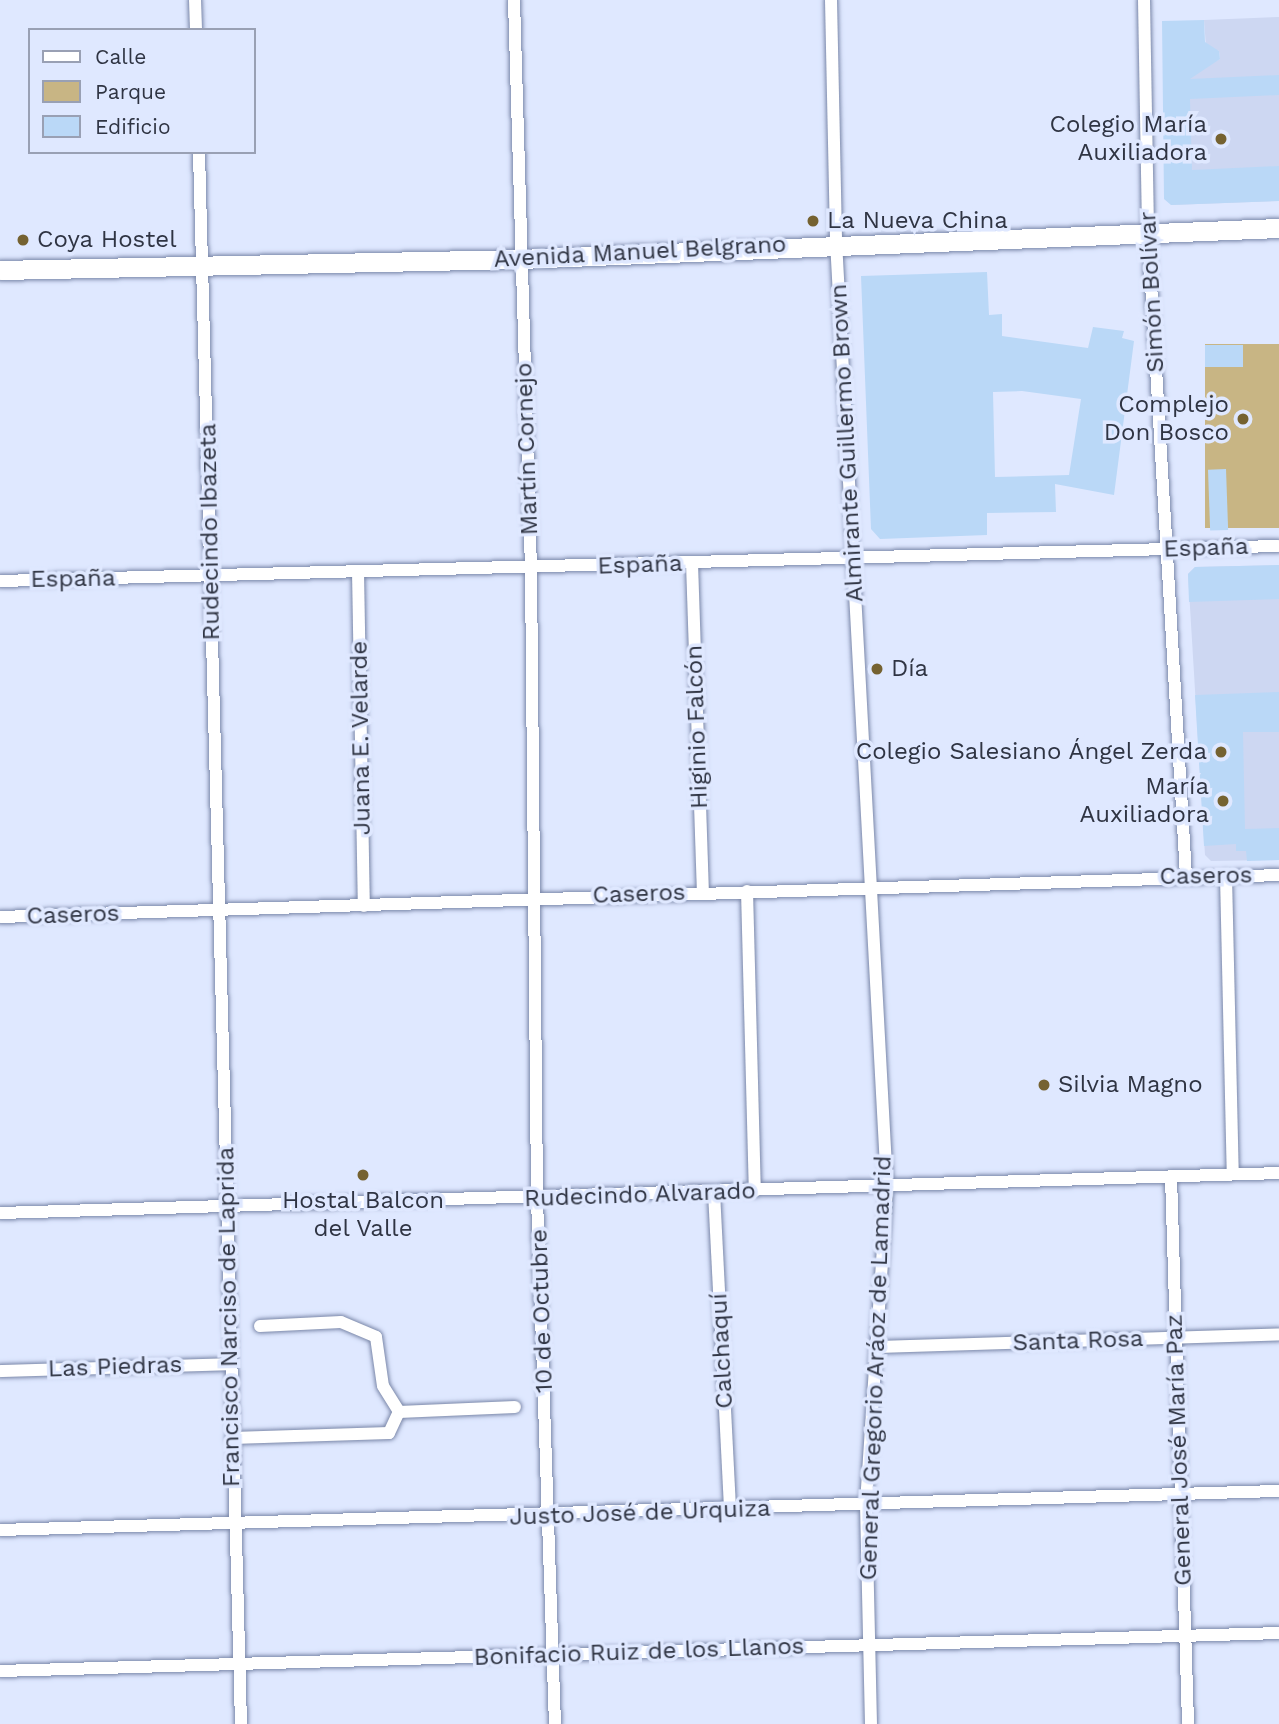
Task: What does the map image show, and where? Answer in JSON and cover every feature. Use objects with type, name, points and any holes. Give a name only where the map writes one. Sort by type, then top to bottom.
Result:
[{"type":"main road","name":"Avenida Manuel Belgrano","points":[[0,270],[520,259],[836,241],[1279,228]]},
{"type":"street","points":[[195,0],[196,28]]},
{"type":"street","name":"Martín Cornejo","points":[[514,0],[531,570],[533,899]]},
{"type":"street","name":"Almirante Guillermo Brown","points":[[831,0],[836,241],[870,886]]},
{"type":"street","name":"Simón Bolívar","points":[[1144,0],[1147,233],[1186,876]]},
{"type":"street","name":"Rudecindo Ibazeta","points":[[200,154],[218,911]]},
{"type":"street","name":"España","points":[[0,581],[358,571],[531,570],[853,557],[1279,546]]},
{"type":"street","name":"Higinio Falcón","points":[[692,563],[703,891]]},
{"type":"street","name":"Juana E. Velarde","points":[[358,571],[364,906]]},
{"type":"street","name":"Caseros","points":[[0,917],[364,906],[703,891],[1279,874]]},
{"type":"street","points":[[1226,876],[1233,1174]]},
{"type":"street","name":"General Gregorio Aráoz de Lamadrid","points":[[870,886],[887,1187],[866,1504],[871,1724]]},
{"type":"street","points":[[747,891],[755,1191]]},
{"type":"street","name":"10 de Octubre","points":[[533,899],[537,1199],[551,1516],[555,1724]]},
{"type":"street","name":"Francisco Narciso de Laprida","points":[[218,911],[241,1724]]},
{"type":"street","name":"Rudecindo Alvarado","points":[[0,1213],[537,1199],[1279,1172]]},
{"type":"street","name":"General José María Paz","points":[[1171,1176],[1188,1724]]},
{"type":"street","name":"Calchaquí","points":[[714,1192],[730,1511]]},
{"type":"street","points":[[260,1326],[341,1322],[376,1337],[383,1386],[398,1412]]},
{"type":"street","name":"Santa Rosa","points":[[876,1347],[1279,1334]]},
{"type":"street","name":"Las Piedras","points":[[0,1371],[230,1364]]},
{"type":"street","points":[[398,1412],[515,1407]]},
{"type":"street","points":[[232,1438],[389,1433],[398,1412]]},
{"type":"street","name":"Justo José de Urquiza","points":[[0,1530],[730,1511],[1180,1493],[1279,1492]]},
{"type":"street","name":"Bonifacio Ruiz de los Llanos","points":[[0,1671],[1279,1633]]},
{"type":"shaded area","name":"Colegio María Auxiliadora","points":[[1279,17],[1279,201],[1171,205],[1179,79],[1220,59],[1219,51],[1206,46],[1204,20]]},
{"type":"shaded area","points":[[1279,565],[1279,860],[1211,861],[1205,855],[1188,574],[1195,567]]},
{"type":"green space","name":"Complejo Don Bosco","points":[[1205,344],[1279,344],[1279,528],[1205,528]]},
{"type":"building","points":[[1204,20],[1205,42],[1219,51],[1220,59],[1190,79],[1279,75],[1279,95],[1190,99],[1192,170],[1279,166],[1279,201],[1171,205],[1164,199],[1162,21]]},
{"type":"building","points":[[987,272],[989,315],[1002,314],[1002,336],[1088,348],[1093,327],[1124,331],[1122,338],[1134,341],[1114,495],[1055,484],[1056,512],[987,513],[987,535],[880,539],[871,529],[861,276]],"holes":[[[1022,391],[1081,399],[1069,475],[995,477],[993,392]]]},
{"type":"building","points":[[1205,345],[1243,345],[1243,367],[1205,367]]},
{"type":"building","points":[[1226,469],[1228,530],[1210,531],[1208,470]]},
{"type":"building","points":[[1279,565],[1279,599],[1189,602],[1188,574],[1195,567]]},
{"type":"building","points":[[1279,692],[1279,732],[1243,732],[1245,829],[1279,828],[1279,860],[1247,861],[1246,851],[1236,851],[1236,844],[1204,846],[1195,695]]},
{"type":"place","name":"Colegio María Auxiliadora","points":[[1221,139]]},
{"type":"place","name":"La Nueva China","points":[[813,221]]},
{"type":"place","name":"Coya Hostel","points":[[23,240]]},
{"type":"place","name":"Complejo Don Bosco","points":[[1243,419]]},
{"type":"place","name":"Día","points":[[877,669]]},
{"type":"place","name":"Colegio Salesiano Ángel Zerda","points":[[1221,752]]},
{"type":"place","name":"María Auxiliadora","points":[[1223,801]]},
{"type":"place","name":"Silvia Magno","points":[[1044,1085]]},
{"type":"place","name":"Hostal Balcon del Valle","points":[[363,1175]]}]
